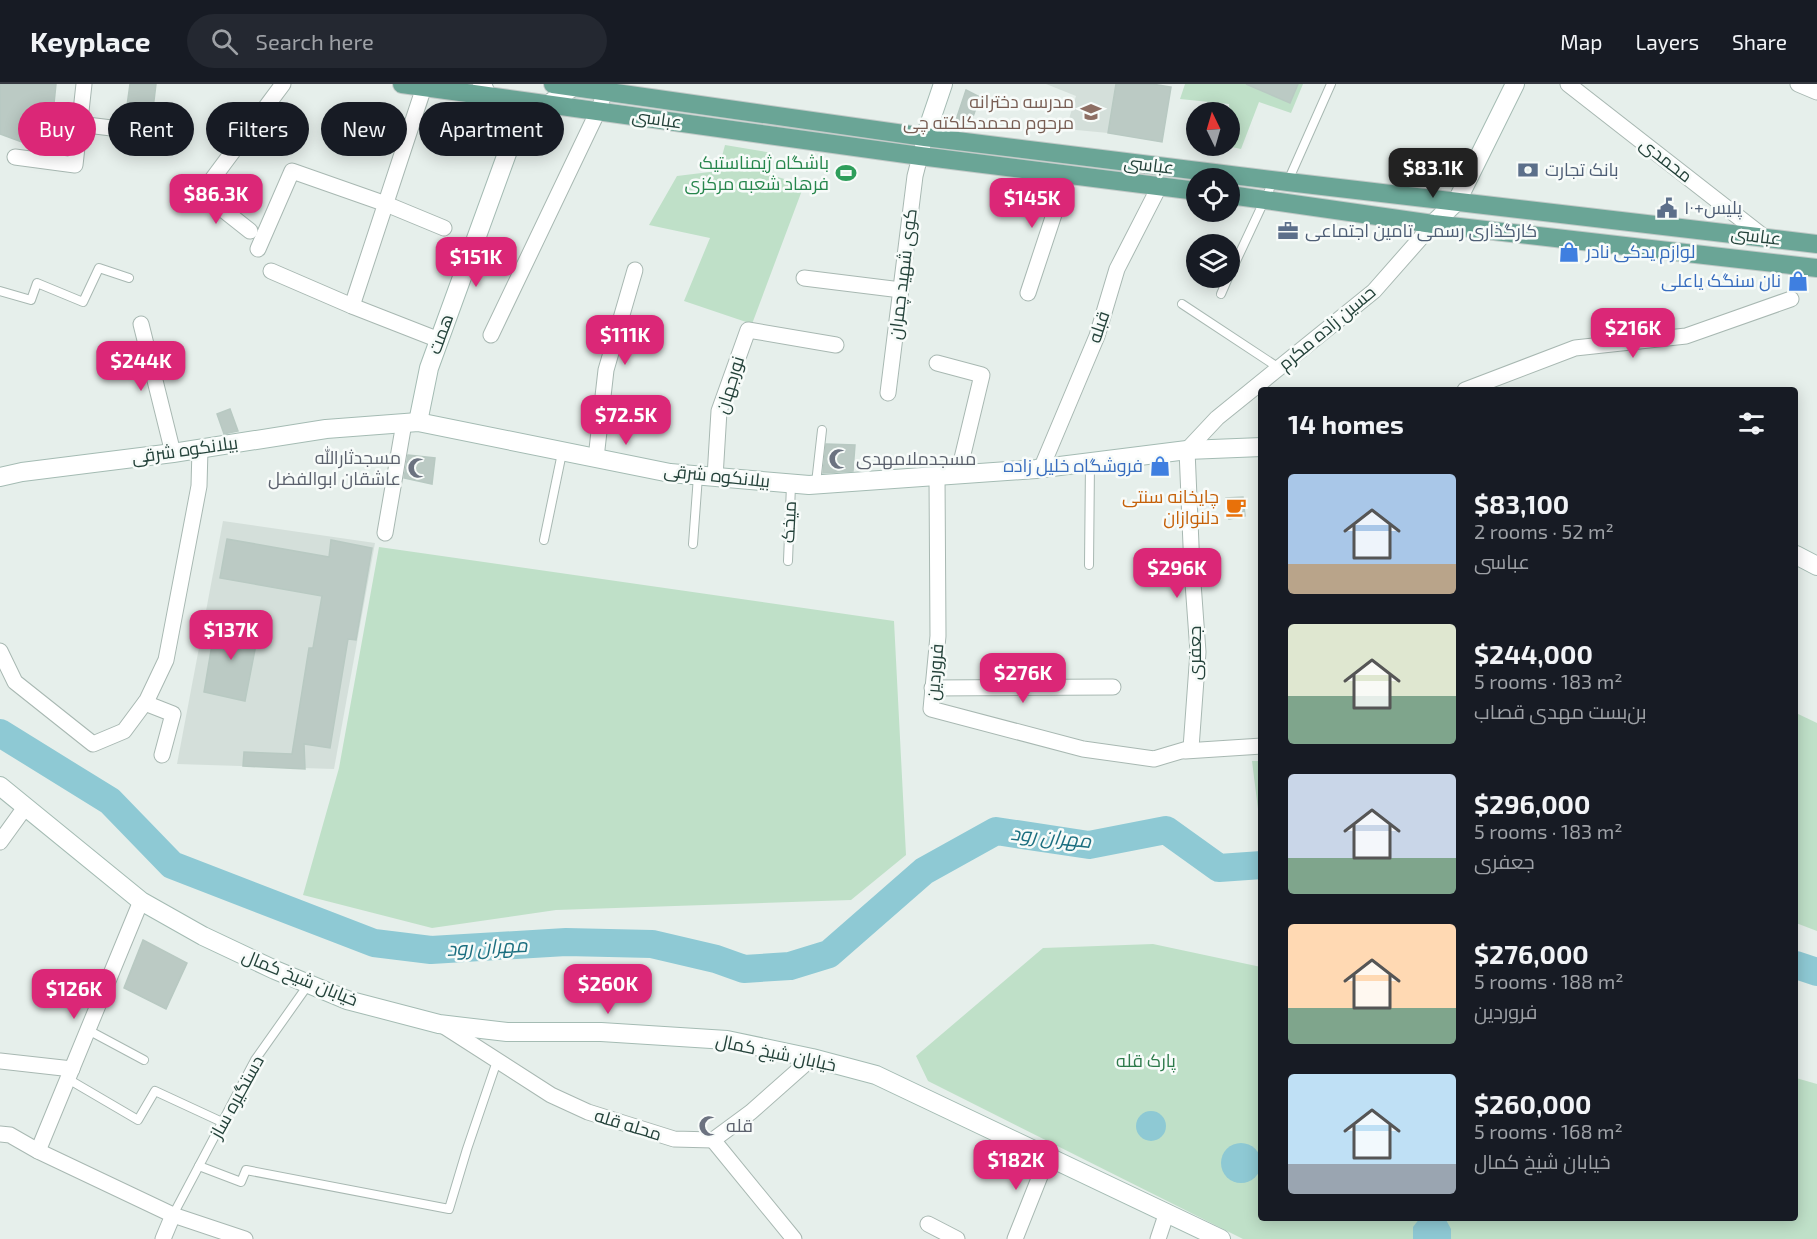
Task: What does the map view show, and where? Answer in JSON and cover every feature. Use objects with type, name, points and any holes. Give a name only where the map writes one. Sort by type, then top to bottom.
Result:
[{"type":"main road","name":"عباسى","points":[[402,84],[485,90],[541,102]]},
{"type":"main road","name":"عباسى","points":[[553,84],[573,87],[607,87],[925,137],[1817,244]]},
{"type":"main road","name":"عباسى","points":[[564,106],[920,156],[1186,190]]},
{"type":"main road","points":[[1159,186],[1167,167]]},
{"type":"main road","name":"عباسى","points":[[1240,196],[1433,224],[1817,268]]},
{"type":"street","points":[[82,102],[84,84]]},
{"type":"street","points":[[250,231],[202,193],[283,84]]},
{"type":"street","points":[[925,137],[943,84]]},
{"type":"street","points":[[1433,224],[1457,201],[1515,84]]},
{"type":"street","name":"محمدی","points":[[1568,84],[1764,237]]},
{"type":"street","points":[[1798,84],[1817,92]]},
{"type":"street","points":[[352,306],[424,85]]},
{"type":"street","name":"همت","points":[[553,102],[573,87]]},
{"type":"street","points":[[491,335],[598,111],[607,87]]},
{"type":"street","name":"کوی شهید چمران","points":[[888,393],[915,176],[925,137]]},
{"type":"street","points":[[15,157],[75,165],[76,156]]},
{"type":"street","name":"همت","points":[[411,422],[505,156]]},
{"type":"street","points":[[258,249],[292,171],[386,204],[444,228]]},
{"type":"street","points":[[1028,293],[1067,175]]},
{"type":"street","name":"قبله","points":[[1041,469],[1097,336],[1117,269],[1159,186]]},
{"type":"street","name":"حسین زاده مکرم","points":[[1187,450],[1217,418],[1374,291],[1433,224]]},
{"type":"street","points":[[596,458],[606,369],[635,270]]},
{"type":"street","points":[[271,271],[439,340]]},
{"type":"street","points":[[804,278],[901,290]]},
{"type":"street","points":[[1473,387],[1575,348],[1686,336],[1791,299]]},
{"type":"street","points":[[141,324],[173,453]]},
{"type":"street","name":"نورجهان","points":[[706,476],[719,411],[748,330],[836,345]]},
{"type":"street","points":[[937,363],[981,375],[958,475]]},
{"type":"street","points":[[385,533],[411,422]]},
{"type":"street","name":"بیلانکوه شرقی","points":[[0,477],[326,429],[411,422],[670,473],[815,485],[1041,469],[1187,450],[1258,447]]},
{"type":"street","points":[[0,651],[15,682],[93,744],[124,731],[145,703],[166,660],[199,486],[200,449]]},
{"type":"street","name":"جعفری","points":[[1187,450],[1198,652],[1188,750]]},
{"type":"street","name":"فروردین","points":[[937,476],[938,636],[931,709],[1083,749],[1154,759],[1188,750]]},
{"type":"street","points":[[1798,556],[1817,567]]},
{"type":"street","points":[[932,688],[1113,687]]},
{"type":"street","points":[[145,703],[173,714],[162,755]]},
{"type":"street","points":[[1188,750],[1258,746]]},
{"type":"street","name":"خیابان شیخ کمال","points":[[0,786],[141,901],[203,936],[347,1000],[439,1024],[507,1032],[601,1032],[727,1040],[812,1058],[876,1075],[1221,1239]]},
{"type":"street","points":[[0,842],[26,806]]},
{"type":"street","points":[[38,1151],[141,901]]},
{"type":"street","name":"محله قله","points":[[439,1024],[551,1095],[588,1112],[674,1139],[712,1140]]},
{"type":"street","points":[[794,1239],[712,1140],[751,1113],[812,1058]]},
{"type":"street","points":[[0,1061],[70,1074]]},
{"type":"street","points":[[0,1134],[9,1135],[173,1215],[245,1239]]},
{"type":"street","points":[[1015,1239],[1048,1156]]},
{"type":"street","points":[[1158,1239],[1167,1212]]},
{"type":"street","points":[[163,1239],[173,1215]]},
{"type":"street","points":[[928,1224],[957,1239]]},
{"type":"lane","points":[[1240,252],[1265,199],[1281,181],[1331,84]]},
{"type":"lane","points":[[0,291],[31,300],[37,283],[83,302],[99,267],[129,278]]},
{"type":"lane","points":[[1221,294],[1224,288]]},
{"type":"lane","points":[[1182,304],[1279,368]]},
{"type":"lane","points":[[815,485],[822,430]]},
{"type":"lane","points":[[544,540],[562,451]]},
{"type":"lane","points":[[1089,566],[1090,463]]},
{"type":"lane","points":[[693,544],[706,476]]},
{"type":"lane","name":"میخک","points":[[788,561],[791,483]]},
{"type":"lane","name":"دستگیره ساز","points":[[173,1215],[255,1060],[308,984]]},
{"type":"lane","points":[[88,1030],[144,1060]]},
{"type":"lane","points":[[199,1166],[241,1182],[246,1170],[449,1209],[497,1061]]},
{"type":"lane","points":[[70,1074],[138,1120],[155,1091],[222,1122]]},
{"type":"shaded area","name":"مدرسه دخترانه مرحوم محمدکلکته چی","points":[[1046,84],[1116,84],[1108,133],[1066,129],[1076,96]]},
{"type":"shaded area","points":[[223,521],[375,543],[334,769],[177,764]]},
{"type":"green space","points":[[1185,84],[1303,84],[1291,113],[1259,102],[1241,149],[1240,102],[1180,99]]},
{"type":"green space","points":[[725,145],[773,153],[768,174],[804,185],[752,324],[684,301],[710,238],[649,225],[677,176],[718,171]]},
{"type":"green space","points":[[379,547],[894,621],[906,855],[851,900],[556,910],[432,928],[303,895],[339,768]]},
{"type":"green space","points":[[1798,714],[1817,723],[1817,931],[1798,924]]},
{"type":"green space","points":[[1252,761],[1258,761],[1258,809]]},
{"type":"green space","name":"پارک قله","points":[[1153,944],[1258,966],[1258,1221],[1798,1221],[1798,1079],[1817,1084],[1817,1239],[1243,1239],[928,1081],[916,1056],[1043,948]]},
{"type":"water","points":[[1151,1111],[1162,1115],[1166,1126],[1162,1137],[1151,1141],[1140,1137],[1136,1126],[1140,1115]]},
{"type":"water","points":[[1241,1143],[1255,1149],[1258,1154],[1258,1172],[1255,1177],[1241,1183],[1227,1177],[1221,1163],[1227,1149]]},
{"type":"water","points":[[1418,1221],[1447,1221],[1451,1229],[1451,1239],[1413,1239],[1413,1227]]},
{"type":"building","points":[[0,84],[56,84],[54,102],[18,102],[18,141],[0,134]]},
{"type":"building","points":[[130,84],[156,84],[154,102],[128,102]]},
{"type":"building","points":[[1116,84],[1152,84],[1171,87],[1162,142],[1108,133]]},
{"type":"building","points":[[1246,84],[1298,84],[1290,103]]},
{"type":"building","points":[[966,90],[980,97],[970,125],[955,123]]},
{"type":"building","points":[[230,409],[238,431],[224,434],[217,414]]},
{"type":"building","name":"مسجدملامهدی","points":[[826,444],[855,445],[853,471],[823,473]]},
{"type":"building","name":"مسجدثارالله عاشقان ابوالفضل","points":[[408,455],[435,458],[432,484],[404,478]]},
{"type":"building","name":"چایخانه سنتی دلنوازان","points":[[1243,497],[1245,516],[1229,519],[1226,498]]},
{"type":"building","points":[[227,539],[329,557],[331,540],[372,548],[356,640],[348,639],[330,748],[304,744],[305,769],[243,766],[244,752],[292,754],[309,648],[313,648],[322,596],[220,578]]},
{"type":"building","points":[[216,621],[259,629],[245,701],[204,692]]},
{"type":"building","points":[[143,940],[187,963],[166,1009],[124,988]]},
{"type":"waterway","name":"مهران رود","points":[[0,733],[110,801],[172,865],[374,943],[431,950],[566,942],[652,944],[716,959],[744,969],[790,966],[829,954],[924,871],[996,831],[1089,845],[1166,830],[1219,868],[1258,865]]},
{"type":"waterway","name":"مهران رود","points":[[1798,966],[1817,972]]},
{"type":"place","name":"مدرسه دخترانه مرحوم محمدکلکته چی","points":[[1091,112]]},
{"type":"place","name":"بانک تجارت","points":[[1528,170]]},
{"type":"place","name":"باشگاه ژیمناستیک فرهاد شعبه مرکزی","points":[[846,173]]},
{"type":"place","name":"پلیس+۱۰","points":[[1667,208]]},
{"type":"place","name":"کارگذاری رسمی تامین اجتماعی","points":[[1288,231]]},
{"type":"place","name":"لوازم یدکی نادر","points":[[1569,252]]},
{"type":"place","name":"نان سنگک یاعلی","points":[[1798,281]]},
{"type":"place","name":"مسجدملامهدی","points":[[839,459]]},
{"type":"place","name":"فروشگاه خلیل زاده","points":[[1160,466]]},
{"type":"place","name":"مسجدثارالله عاشقان ابوالفضل","points":[[418,468]]},
{"type":"place","name":"چایخانه سنتی دلنوازان","points":[[1236,507]]},
{"type":"place","name":"قله","points":[[709,1126]]}]
